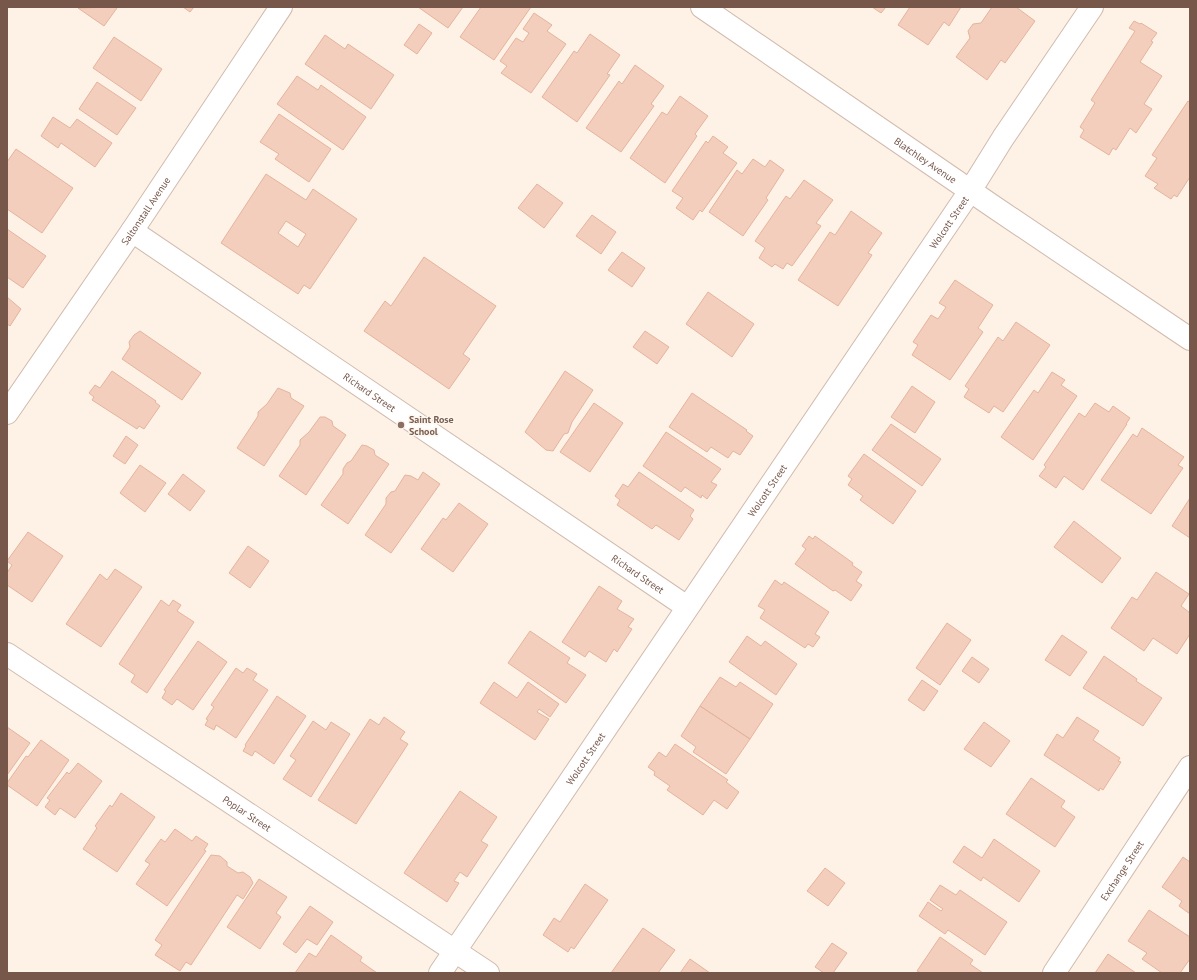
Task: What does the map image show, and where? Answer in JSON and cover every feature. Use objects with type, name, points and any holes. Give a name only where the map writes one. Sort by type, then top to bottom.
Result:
[{"type":"street","name":"Saltonstall Avenue","points":[[7,413],[132,231],[281,7]]},
{"type":"street","name":"Blatchley Avenue","points":[[702,7],[970,191],[1190,339]]},
{"type":"street","name":"Wolcott Street","points":[[440,973],[970,191],[1003,138],[1092,7]]},
{"type":"street","name":"Richard Street","points":[[132,231],[687,607]]},
{"type":"street","name":"Poplar Street","points":[[7,654],[488,973]]},
{"type":"street","name":"Exchange Street","points":[[1054,973],[1190,767]]},
{"type":"building","points":[[183,7],[194,7],[190,12]]},
{"type":"building","points":[[418,7],[463,7],[448,28]]},
{"type":"building","points":[[481,7],[531,7],[494,60],[460,37]]},
{"type":"building","points":[[872,7],[886,7],[881,13]]},
{"type":"building","points":[[910,7],[961,7],[949,26],[944,22],[928,45],[898,25]]},
{"type":"building","points":[[992,7],[1016,7],[1035,21],[1005,63],[1001,60],[987,80],[956,57],[970,38],[968,31],[973,24],[981,23]]},
{"type":"building","points":[[78,8],[117,8],[104,26]]},
{"type":"building","points":[[534,13],[552,25],[547,31],[566,44],[531,93],[501,73],[507,66],[500,61],[516,38],[523,42],[529,33],[523,29]]},
{"type":"building","points":[[1134,21],[1140,24],[1141,23],[1157,33],[1140,62],[1162,76],[1144,104],[1152,109],[1136,133],[1130,128],[1116,150],[1113,148],[1109,155],[1080,137],[1084,130],[1080,127],[1095,103],[1091,100],[1135,31],[1129,28]]},
{"type":"building","points":[[419,24],[432,33],[417,54],[404,45]]},
{"type":"building","points":[[590,34],[620,55],[607,74],[610,75],[577,122],[542,97],[574,51],[577,53]]},
{"type":"building","points":[[325,35],[345,49],[348,44],[394,75],[371,109],[305,64]]},
{"type":"building","points":[[114,37],[162,69],[141,101],[93,68]]},
{"type":"building","points":[[635,65],[664,86],[651,104],[654,106],[621,152],[586,128],[619,81],[622,84]]},
{"type":"building","points":[[297,76],[318,90],[321,85],[366,117],[343,150],[277,104]]},
{"type":"building","points":[[97,82],[136,108],[117,135],[79,109]]},
{"type":"building","points":[[680,96],[708,116],[695,134],[697,136],[665,183],[630,158],[662,112],[667,115]]},
{"type":"building","points":[[1188,101],[1190,102],[1190,177],[1177,197],[1174,195],[1171,199],[1154,188],[1158,184],[1145,176],[1157,158],[1152,155]]},
{"type":"building","points":[[279,114],[331,149],[309,182],[275,159],[279,154],[260,142]]},
{"type":"building","points":[[53,117],[70,128],[77,119],[112,143],[95,167],[61,143],[58,148],[41,136]]},
{"type":"building","points":[[713,136],[728,147],[723,153],[737,163],[702,212],[700,210],[693,220],[676,208],[683,198],[672,191],[706,141],[708,143]]},
{"type":"building","points":[[16,149],[73,188],[42,233],[7,209],[7,162]]},
{"type":"building","points":[[753,159],[765,167],[770,160],[784,170],[766,198],[768,200],[743,236],[709,212],[737,170],[742,174]]},
{"type":"building","points":[[266,174],[306,200],[313,189],[357,219],[310,289],[304,285],[298,294],[221,243]],"holes":[[[286,221],[306,234],[298,247],[278,233]]]},
{"type":"building","points":[[804,180],[833,200],[816,223],[821,226],[792,266],[787,263],[783,269],[775,264],[772,267],[759,258],[765,248],[755,241],[786,196],[790,199]]},
{"type":"building","points":[[537,184],[563,203],[544,228],[518,208]]},
{"type":"building","points":[[851,211],[882,233],[868,253],[872,255],[838,306],[798,280],[830,232],[835,235]]},
{"type":"building","points":[[592,215],[616,232],[601,254],[576,236]]},
{"type":"building","points":[[7,229],[46,256],[23,288],[7,277]]},
{"type":"building","points":[[622,252],[645,268],[632,287],[608,270]]},
{"type":"building","points":[[424,257],[496,306],[463,354],[470,359],[449,389],[364,331],[385,301],[391,306]]},
{"type":"building","points":[[955,280],[993,305],[978,328],[983,332],[950,380],[912,355],[918,345],[913,342],[931,315],[938,319],[946,307],[939,303]]},
{"type":"building","points":[[708,292],[754,324],[732,357],[686,324]]},
{"type":"building","points":[[7,297],[21,309],[10,326],[7,324]]},
{"type":"building","points":[[1016,322],[1050,345],[1003,412],[994,406],[989,413],[964,397],[969,389],[965,386],[998,337],[1003,341]]},
{"type":"building","points":[[140,331],[201,373],[182,400],[122,359],[130,347],[129,342],[134,335]]},
{"type":"building","points":[[645,331],[669,347],[657,364],[633,347]]},
{"type":"building","points":[[112,371],[156,401],[155,402],[160,406],[144,429],[139,426],[137,429],[92,400],[94,397],[89,393],[95,385],[100,388]]},
{"type":"building","points":[[565,371],[593,390],[572,422],[568,433],[564,434],[553,451],[546,450],[525,432]]},
{"type":"building","points":[[1052,372],[1065,380],[1061,385],[1077,396],[1033,460],[1001,437],[1034,390],[1038,393]]},
{"type":"building","points":[[912,386],[935,402],[915,433],[891,417]]},
{"type":"building","points":[[278,388],[290,393],[291,398],[304,406],[264,466],[237,448],[258,416],[258,412],[267,404]]},
{"type":"building","points":[[692,393],[747,430],[746,431],[753,436],[740,455],[733,451],[728,458],[711,447],[707,452],[669,427]]},
{"type":"building","points":[[594,403],[623,423],[590,472],[560,452]]},
{"type":"building","points":[[1095,403],[1109,412],[1113,406],[1130,418],[1083,490],[1064,476],[1056,488],[1039,476],[1046,467],[1044,465],[1079,413],[1085,417]]},
{"type":"building","points":[[320,417],[325,417],[332,421],[333,426],[346,435],[306,495],[279,476],[300,445],[300,440],[309,432]]},
{"type":"building","points":[[891,424],[941,459],[922,486],[872,450]]},
{"type":"building","points":[[1142,428],[1184,457],[1178,465],[1183,468],[1151,514],[1101,480],[1133,434],[1137,437]]},
{"type":"building","points":[[666,432],[721,469],[711,482],[717,485],[707,499],[702,495],[701,498],[685,487],[681,492],[643,466]]},
{"type":"building","points":[[126,436],[138,445],[125,464],[113,456]]},
{"type":"building","points":[[362,445],[374,450],[375,455],[389,464],[348,524],[321,505],[343,474],[343,469],[347,463],[351,461]]},
{"type":"building","points":[[864,454],[916,491],[893,524],[860,500],[863,496],[848,485],[852,479],[848,476]]},
{"type":"building","points":[[140,465],[166,483],[145,512],[120,493]]},
{"type":"building","points":[[423,472],[440,484],[391,553],[365,535],[386,504],[386,498],[391,492],[395,491],[405,475],[411,476],[418,480]]},
{"type":"building","points":[[639,472],[694,510],[690,516],[693,519],[679,540],[656,525],[652,529],[617,505],[620,500],[615,496],[623,484],[628,487]]},
{"type":"building","points":[[183,474],[205,491],[190,511],[168,494]]},
{"type":"building","points":[[1190,498],[1190,538],[1172,526]]},
{"type":"building","points":[[459,503],[488,524],[453,572],[421,549],[443,518],[446,520]]},
{"type":"building","points":[[1074,521],[1121,558],[1102,583],[1054,547]]},
{"type":"building","points":[[28,532],[63,556],[32,602],[7,585],[7,573],[12,565],[7,561]]},
{"type":"building","points":[[809,536],[813,539],[815,536],[853,563],[852,565],[862,572],[856,581],[862,585],[851,601],[835,590],[833,591],[795,564],[806,549],[802,546]]},
{"type":"building","points":[[248,546],[269,561],[250,588],[229,573]]},
{"type":"building","points":[[115,569],[142,587],[101,647],[66,624],[100,574],[107,580]]},
{"type":"building","points":[[1156,572],[1189,594],[1181,606],[1190,613],[1190,634],[1177,654],[1153,638],[1144,651],[1111,628],[1132,597],[1137,600]]},
{"type":"building","points":[[775,580],[782,585],[784,582],[829,612],[815,634],[820,637],[813,647],[808,644],[805,648],[760,618],[765,610],[758,606]]},
{"type":"building","points":[[599,586],[622,601],[617,609],[634,619],[628,627],[632,629],[617,652],[614,649],[606,662],[589,651],[585,657],[562,642]]},
{"type":"building","points":[[161,600],[169,606],[173,600],[181,605],[177,611],[194,622],[147,693],[131,682],[135,675],[119,664]]},
{"type":"building","points":[[947,623],[971,640],[940,685],[916,668]]},
{"type":"building","points":[[530,631],[570,658],[567,663],[586,675],[566,703],[508,663]]},
{"type":"building","points":[[1062,635],[1087,652],[1070,676],[1045,660]]},
{"type":"building","points":[[747,636],[761,646],[765,641],[797,664],[776,695],[729,662]]},
{"type":"building","points":[[198,641],[227,662],[193,710],[177,699],[172,705],[162,698],[166,691],[164,690]]},
{"type":"building","points":[[1104,656],[1137,679],[1136,681],[1162,698],[1143,726],[1083,688]]},
{"type":"building","points":[[972,657],[989,669],[979,683],[962,671]]},
{"type":"building","points":[[236,668],[243,673],[247,668],[257,674],[253,680],[268,690],[236,738],[216,725],[214,730],[205,725],[208,720],[206,719],[214,707],[211,705]]},
{"type":"building","points":[[720,677],[736,687],[740,682],[773,704],[750,739],[700,706]]},
{"type":"building","points":[[922,680],[938,691],[924,711],[908,700]]},
{"type":"building","points":[[494,682],[517,698],[528,682],[559,704],[550,717],[539,709],[537,712],[549,719],[535,740],[480,703]]},
{"type":"building","points":[[277,696],[306,716],[274,764],[255,751],[252,756],[243,751],[246,746],[245,745]]},
{"type":"building","points":[[700,706],[750,739],[726,774],[693,752],[696,747],[681,736]]},
{"type":"building","points":[[384,717],[405,732],[400,739],[408,744],[356,824],[318,800],[370,719],[379,725]]},
{"type":"building","points":[[1077,717],[1099,731],[1093,740],[1120,758],[1118,761],[1121,762],[1103,790],[1100,788],[1099,791],[1044,755],[1057,734],[1063,738]]},
{"type":"building","points":[[313,721],[326,730],[331,722],[350,734],[311,797],[283,779],[296,760],[290,756]]},
{"type":"building","points":[[984,722],[1010,741],[991,767],[964,749]]},
{"type":"building","points":[[7,727],[30,743],[7,775]]},
{"type":"building","points":[[41,740],[69,760],[37,806],[7,785],[7,783],[26,756],[28,757]]},
{"type":"building","points":[[675,744],[728,780],[726,782],[739,792],[727,809],[714,800],[703,815],[667,790],[670,786],[654,775],[655,772],[648,767],[659,752],[666,757]]},
{"type":"building","points":[[78,763],[102,781],[75,818],[60,808],[55,815],[45,807],[50,800],[47,798],[67,772],[69,774]]},
{"type":"building","points":[[1031,778],[1065,801],[1061,807],[1075,817],[1055,847],[1006,814]]},
{"type":"building","points":[[460,791],[497,817],[481,841],[488,845],[467,877],[460,872],[454,881],[459,883],[447,902],[404,873]]},
{"type":"building","points":[[121,793],[155,817],[117,872],[83,849],[97,828],[95,826],[110,805],[112,807]]},
{"type":"building","points":[[175,829],[192,841],[196,836],[208,844],[204,850],[206,851],[167,906],[136,884],[150,864],[145,861],[161,839],[165,842]]},
{"type":"building","points":[[994,839],[1040,871],[1019,902],[983,877],[981,881],[953,862],[964,846],[982,858]]},
{"type":"building","points":[[211,855],[220,856],[227,862],[227,866],[238,873],[243,872],[250,877],[253,883],[243,899],[237,895],[191,965],[186,962],[180,971],[155,955],[162,945],[155,940]]},
{"type":"building","points":[[1183,857],[1190,862],[1190,914],[1179,906],[1182,901],[1162,887]]},
{"type":"building","points":[[825,868],[845,883],[828,906],[807,891]]},
{"type":"building","points":[[259,879],[287,897],[276,913],[281,917],[260,949],[227,927]]},
{"type":"building","points":[[585,884],[608,900],[574,949],[571,947],[568,952],[543,935],[554,918],[560,922]]},
{"type":"building","points":[[940,885],[956,895],[960,890],[1007,922],[985,955],[948,930],[945,934],[919,916],[928,902],[941,911],[943,909],[930,900]]},
{"type":"building","points":[[310,906],[333,922],[317,945],[307,939],[296,953],[283,944]]},
{"type":"building","points":[[1149,910],[1190,937],[1190,959],[1180,973],[1162,973],[1142,959],[1147,953],[1128,941]]},
{"type":"building","points":[[643,928],[675,950],[658,973],[611,973]]},
{"type":"building","points":[[331,935],[362,957],[360,961],[377,973],[295,973],[309,953],[316,957]]},
{"type":"building","points":[[940,937],[973,960],[970,964],[983,973],[921,973],[917,971]]},
{"type":"building","points":[[832,943],[847,953],[833,973],[824,973],[815,967]]},
{"type":"building","points":[[1108,954],[1136,973],[1095,973]]},
{"type":"building","points":[[690,959],[710,973],[680,973]]},
{"type":"place","name":"Saint Rose School","points":[[401,425]]}]
